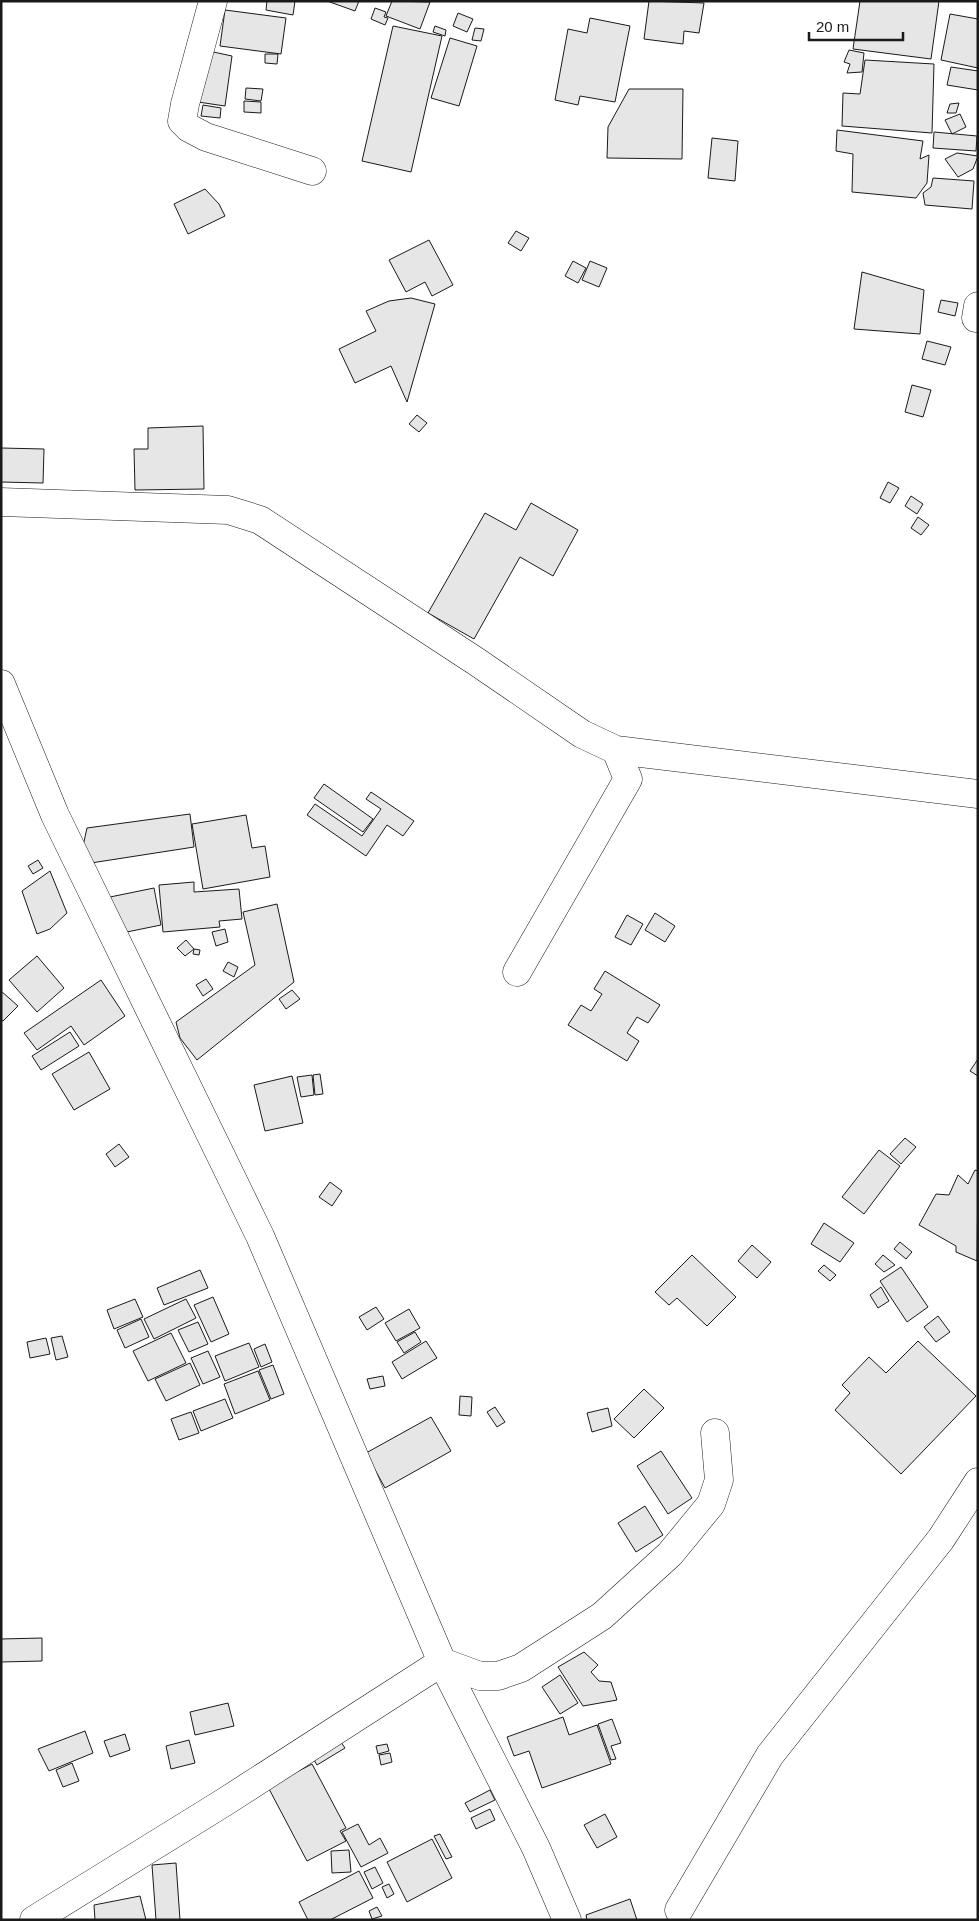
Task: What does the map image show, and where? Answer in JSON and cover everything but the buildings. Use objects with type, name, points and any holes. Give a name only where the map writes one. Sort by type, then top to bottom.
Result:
[{"type":"street","points":[[212,1],[184,104],[182,121],[189,128],[206,137],[312,172]]},
{"type":"street","points":[[1,502],[228,510],[260,520],[461,651],[582,734],[616,750],[978,794]]},
{"type":"street","points":[[1,684],[55,815],[260,1236],[442,1662],[536,1848],[567,1920]]},
{"type":"street","points":[[517,972],[628,779],[616,750]]},
{"type":"street","points":[[442,1662],[480,1676],[498,1676],[521,1668],[602,1616],[670,1554],[711,1504],[720,1480],[715,1433]]},
{"type":"street","points":[[679,1910],[770,1755],[941,1539],[978,1482]]},
{"type":"street","points":[[34,1920],[442,1662]]}]
